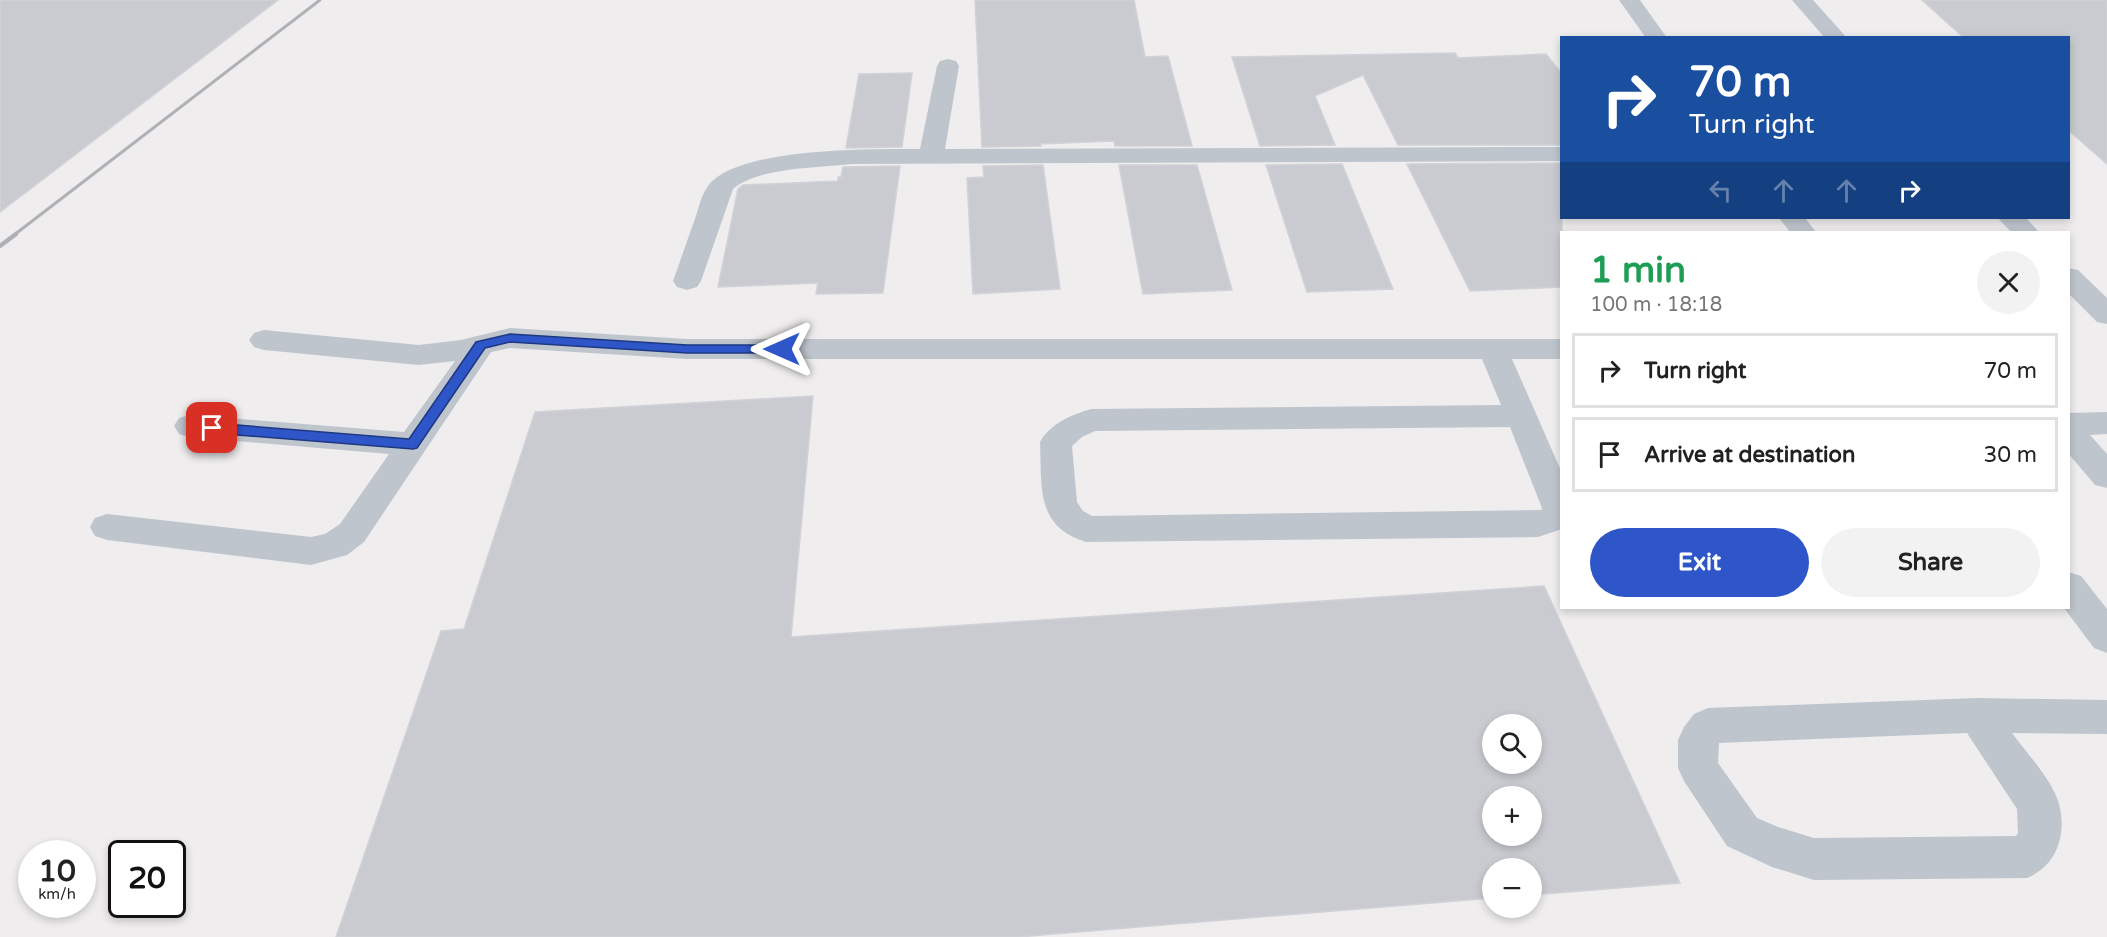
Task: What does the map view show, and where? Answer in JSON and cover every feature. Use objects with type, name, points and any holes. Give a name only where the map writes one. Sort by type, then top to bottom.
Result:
[{"type":"street","points":[[1629,0],[1656,36]]},
{"type":"street","points":[[1802,0],[1835,36]]},
{"type":"street","points":[[931,157],[948,66]]},
{"type":"street","points":[[687,281],[718,190],[728,180],[745,172],[774,167],[851,157],[1560,154]]},
{"type":"street","points":[[1793,219],[1802,231]]},
{"type":"street","points":[[2012,219],[2025,231]]},
{"type":"street","points":[[2070,278],[2107,315]]},
{"type":"street","points":[[264,340],[419,356],[510,338],[687,349],[1560,349]]},
{"type":"street","points":[[107,526],[311,551],[335,545],[352,533],[481,345]]},
{"type":"street","points":[[1493,349],[1560,509],[1553,519],[1538,524],[1086,529],[1071,520],[1060,505],[1056,442],[1071,429],[1091,420],[1521,416]]},
{"type":"street","points":[[2070,424],[2107,423]]},
{"type":"street","points":[[190,426],[413,444]]},
{"type":"street","points":[[2070,433],[2107,476]]},
{"type":"street","points":[[2070,589],[2107,637]]},
{"type":"street","points":[[1977,715],[2038,804],[2040,838],[2027,857],[1814,859],[1772,846],[1742,832],[1698,768],[1698,741],[1708,726],[1977,715],[2107,717]]},
{"type":"building","points":[[0,0],[278,0],[0,212]]},
{"type":"building","points":[[975,0],[1134,0],[1145,57],[1168,56],[1192,146],[1115,146],[1114,141],[982,147]]},
{"type":"building","points":[[1922,0],[2107,0],[2107,164],[2070,132],[2070,36],[1962,36]]},
{"type":"building","points":[[1455,53],[1458,58],[1546,54],[1560,72],[1560,145],[1398,145],[1363,75],[1315,96],[1335,145],[1260,146],[1232,57]]},
{"type":"building","points":[[912,73],[902,147],[846,148],[859,74]]},
{"type":"building","points":[[1560,163],[1562,231],[1560,231],[1560,287],[1470,291],[1407,164]]},
{"type":"building","points":[[1342,164],[1393,289],[1307,292],[1266,165]]},
{"type":"building","points":[[1043,165],[1060,289],[973,294],[967,178],[984,177],[983,166]]},
{"type":"building","points":[[1119,165],[1197,165],[1232,290],[1143,294]]},
{"type":"building","points":[[900,166],[883,293],[816,294],[818,283],[718,287],[738,189],[743,185],[838,181],[843,167]]},
{"type":"building","points":[[813,396],[791,637],[1544,586],[1680,883],[1542,894],[1542,858],[1482,858],[1482,899],[1018,937],[336,937],[441,631],[464,629],[535,412]]},
{"type":"railway","points":[[14,235],[320,0]]},
{"type":"railway","points":[[0,246],[16,234]]},
{"type":"route","points":[[212,428],[413,444],[481,345],[510,338],[687,349],[782,349]]}]
